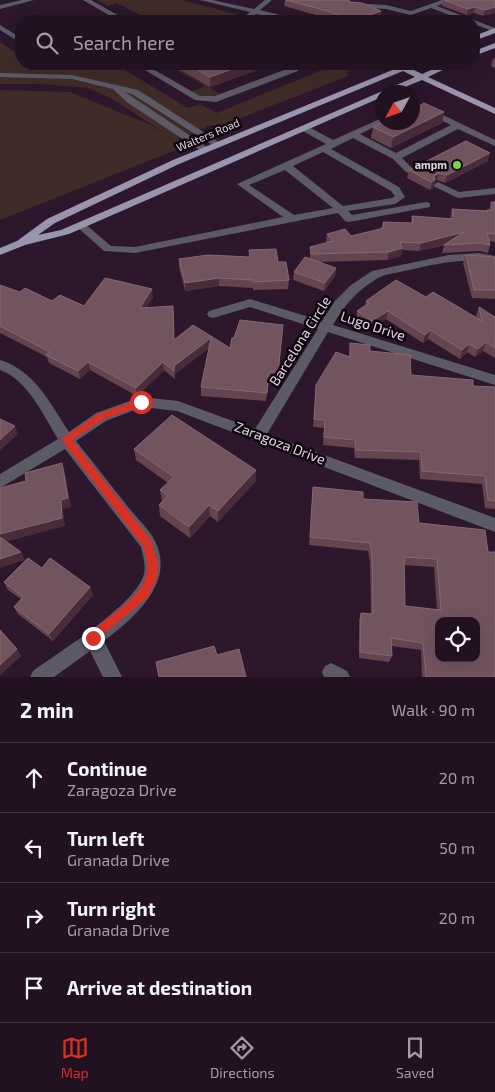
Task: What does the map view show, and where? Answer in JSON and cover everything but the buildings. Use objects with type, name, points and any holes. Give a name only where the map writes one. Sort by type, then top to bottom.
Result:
[{"type":"main road","points":[[480,36],[495,30]]},
{"type":"main road","points":[[480,51],[495,45]]},
{"type":"main road","name":"Walters Road","points":[[20,243],[51,221],[204,149],[393,70]]},
{"type":"main road","points":[[409,70],[495,111]]},
{"type":"main road","points":[[403,85],[438,70]]},
{"type":"main road","name":"Walters Road","points":[[0,252],[20,243],[65,232],[375,97]]},
{"type":"street","points":[[4,0],[11,4]]},
{"type":"street","points":[[0,8],[31,0]]},
{"type":"street","points":[[86,0],[113,15]]},
{"type":"street","points":[[203,0],[269,15]]},
{"type":"street","points":[[250,15],[268,0]]},
{"type":"street","points":[[352,5],[386,7],[412,15],[448,0]]},
{"type":"street","points":[[431,6],[454,15]]},
{"type":"street","points":[[254,12],[263,15]]},
{"type":"street","points":[[480,25],[495,30]]},
{"type":"street","points":[[0,27],[15,37]]},
{"type":"street","points":[[149,70],[198,98],[216,99],[291,70]]},
{"type":"street","points":[[0,75],[72,77],[135,92],[217,144]]},
{"type":"street","points":[[114,86],[131,101],[204,149]]},
{"type":"street","points":[[420,107],[495,143]]},
{"type":"street","points":[[292,218],[242,184],[286,166],[375,124]]},
{"type":"street","points":[[396,156],[458,125]]},
{"type":"street","points":[[371,126],[384,132]]},
{"type":"street","points":[[434,126],[445,132]]},
{"type":"street","points":[[80,225],[108,249],[135,250],[292,218],[395,201],[400,197],[395,189],[328,146],[304,128]]},
{"type":"street","points":[[353,134],[396,156],[409,170]]},
{"type":"street","points":[[418,135],[428,140]]},
{"type":"street","points":[[403,142],[413,148]]},
{"type":"street","points":[[286,166],[341,209],[349,219],[426,206]]},
{"type":"street","points":[[438,185],[458,195],[495,191]]},
{"type":"street","name":"Barcelona Circle","points":[[259,434],[339,304],[355,288],[376,274],[449,258],[479,256],[495,260]]},
{"type":"street","name":"Lugo Drive","points":[[213,314],[250,303],[495,380]]},
{"type":"street","points":[[0,365],[11,369],[30,384],[66,439],[148,544],[153,562],[152,577],[144,594],[93,638],[39,677]]},
{"type":"street","name":"Zaragoza Drive","points":[[0,482],[44,456],[66,439],[101,417],[141,402],[178,406],[259,434],[495,524]]},
{"type":"street","points":[[93,638],[113,677]]},
{"type":"shaded area","points":[[97,0],[182,0],[239,15],[140,15],[117,3],[108,6]]},
{"type":"shaded area","points":[[0,42],[15,52],[15,70],[125,70],[188,108],[200,104],[217,113],[322,70],[348,70],[348,76],[223,125],[206,126],[178,139],[184,147],[0,220],[0,90],[70,92],[151,125],[166,134],[114,100],[88,88],[40,84],[0,84]]},
{"type":"shaded area","points":[[177,70],[184,70],[223,96],[198,98],[189,93],[205,86]]},
{"type":"place","name":"ampm","points":[[457,165]]},
{"type":"route","points":[[93,638],[144,594],[152,577],[153,562],[148,544],[66,439],[101,417],[141,402]]}]
